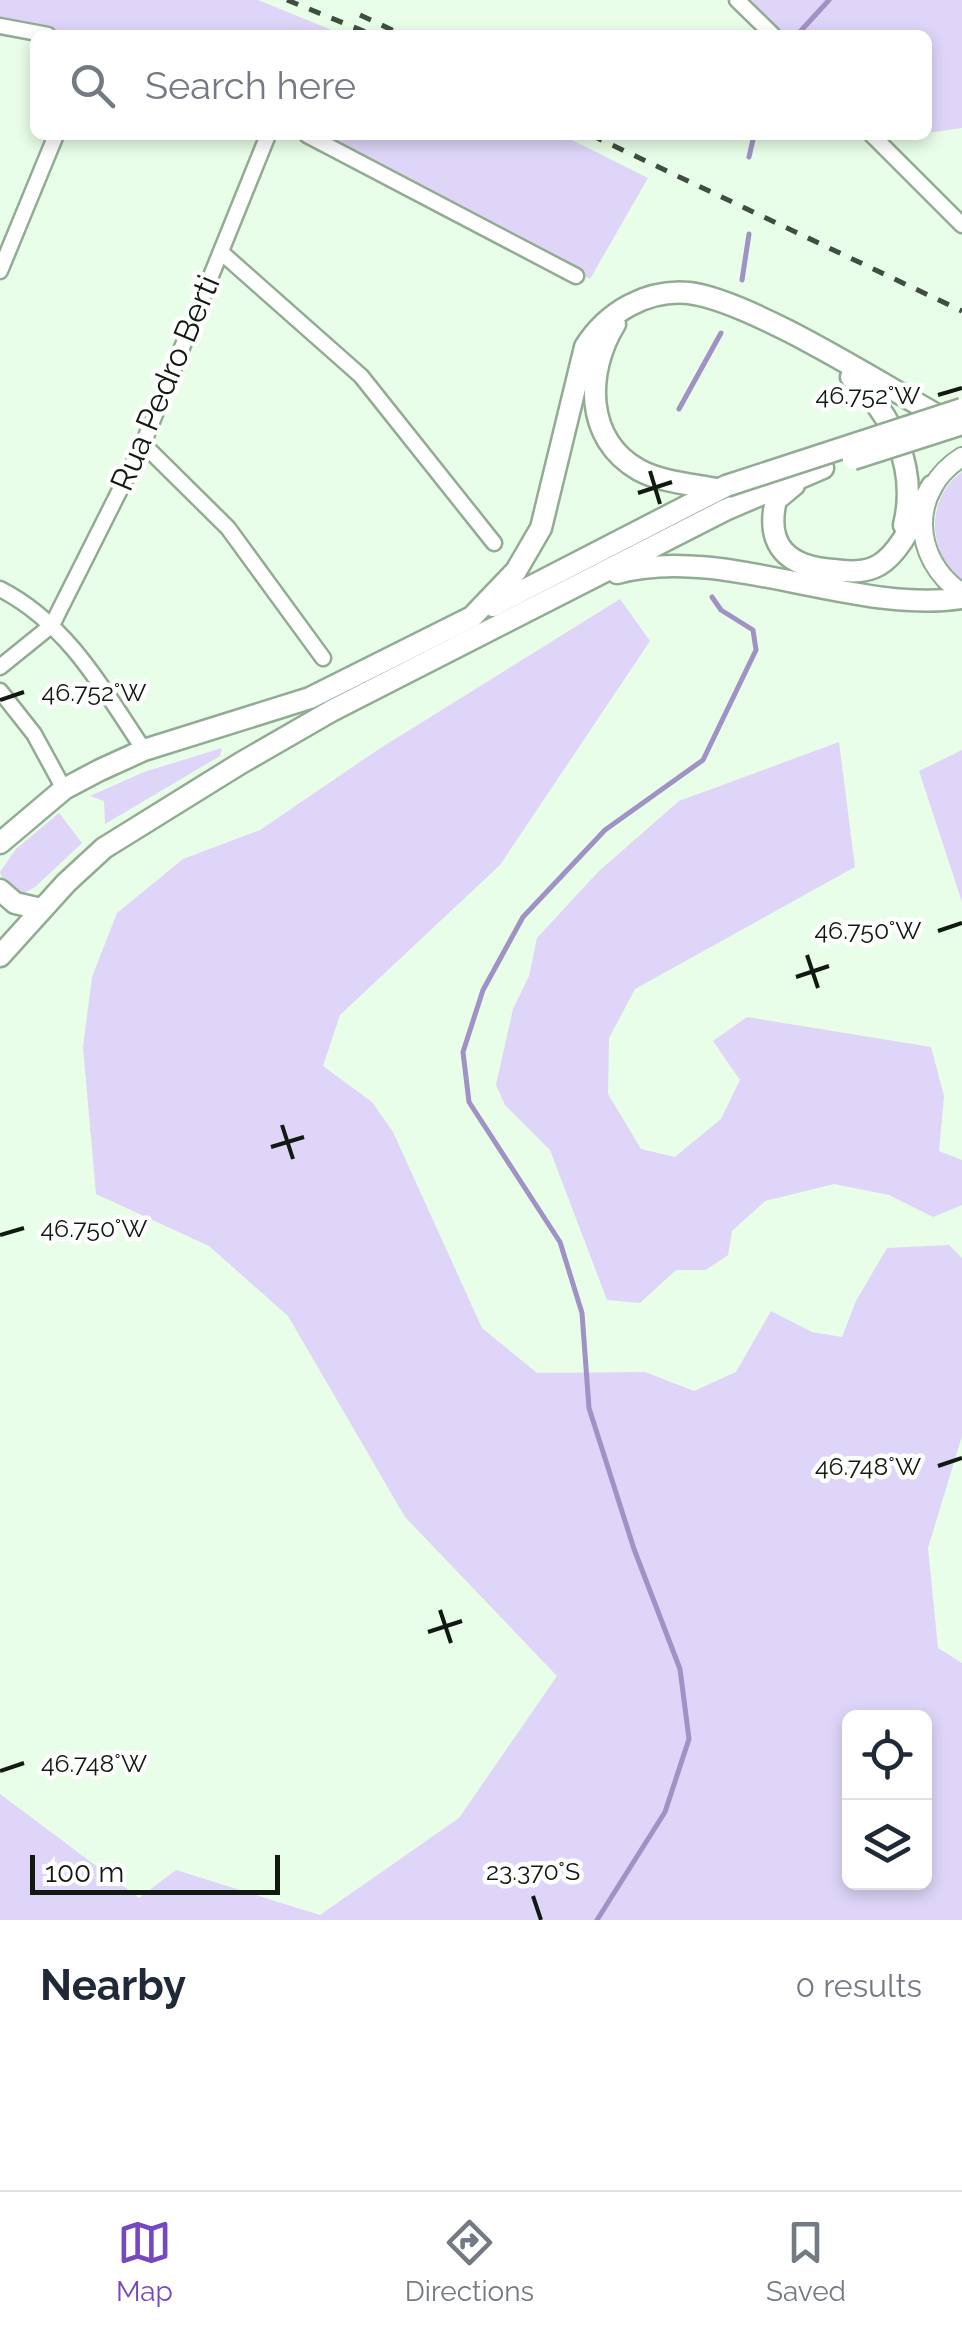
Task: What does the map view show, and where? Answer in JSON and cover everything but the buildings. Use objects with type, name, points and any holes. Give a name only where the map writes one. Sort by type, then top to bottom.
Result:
[{"type":"main road","points":[[472,617],[516,571],[541,528],[586,347],[602,324],[654,295],[704,296],[962,427]]},
{"type":"main road","points":[[624,310],[596,365],[593,389],[604,435],[636,469],[721,487]]},
{"type":"main road","points":[[832,358],[884,409],[901,452],[907,495],[918,525]]},
{"type":"main road","points":[[0,843],[64,788],[144,750],[310,698],[721,487],[962,409]]},
{"type":"main road","points":[[0,956],[41,909],[104,848],[332,710],[670,538],[823,468],[962,427]]},
{"type":"main road","points":[[823,468],[776,500],[772,535],[784,556],[828,570],[868,570],[887,560],[901,538],[918,525],[932,486]]},
{"type":"main road","points":[[901,538],[907,495]]},
{"type":"main road","points":[[581,584],[627,570],[683,569],[930,601],[962,596]]},
{"type":"main road","points":[[0,890],[15,903],[41,909]]},
{"type":"street","points":[[737,0],[768,30]]},
{"type":"street","points":[[0,26],[30,32]]},
{"type":"street","points":[[0,271],[54,140]]},
{"type":"street","name":"Rua Pedro Berti","points":[[52,625],[143,444],[266,140]]},
{"type":"street","points":[[317,140],[576,276]]},
{"type":"street","points":[[877,140],[962,225]]},
{"type":"street","points":[[222,253],[361,376],[494,543]]},
{"type":"street","points":[[143,444],[228,528],[323,658]]},
{"type":"street","points":[[932,486],[962,457]]},
{"type":"street","points":[[918,525],[930,562],[962,596]]},
{"type":"street","points":[[0,589],[52,625],[88,666],[144,750]]},
{"type":"street","points":[[0,667],[52,625]]},
{"type":"street","points":[[0,691],[34,734],[64,788]]},
{"type":"shaded area","points":[[0,0],[258,0],[332,30],[30,32],[0,27]]},
{"type":"shaded area","points":[[742,0],[962,0],[962,128],[932,132],[932,30],[774,30]]},
{"type":"shaded area","points":[[328,140],[572,140],[648,178],[590,279]]},
{"type":"shaded area","points":[[962,472],[962,580],[942,556],[935,526],[941,496]]},
{"type":"shaded area","points":[[620,599],[650,641],[500,865],[340,1015],[323,1066],[372,1102],[393,1132],[482,1328],[537,1373],[645,1372],[694,1391],[736,1372],[771,1311],[812,1332],[842,1337],[856,1301],[887,1248],[949,1245],[962,1258],[962,1436],[928,1548],[938,1648],[962,1663],[962,1920],[0,1920],[0,1794],[139,1898],[176,1870],[320,1915],[459,1818],[557,1676],[405,1517],[288,1316],[209,1246],[96,1194],[83,1047],[92,977],[117,913],[183,859],[260,830],[379,749]]},
{"type":"shaded area","points":[[839,742],[855,867],[635,989],[609,1038],[608,1094],[641,1149],[675,1157],[721,1119],[740,1080],[713,1041],[747,1017],[931,1047],[944,1096],[939,1151],[962,1160],[962,1205],[933,1217],[889,1195],[834,1184],[765,1201],[732,1231],[728,1255],[706,1270],[676,1270],[640,1303],[607,1300],[550,1150],[505,1105],[496,1085],[513,1009],[529,976],[537,938],[598,872],[679,801]]},
{"type":"shaded area","points":[[222,748],[220,756],[105,824],[104,801],[90,796],[144,772]]},
{"type":"shaded area","points":[[962,750],[962,902],[919,771]]},
{"type":"shaded area","points":[[59,813],[82,843],[35,887],[19,896],[4,884],[0,872],[16,849]]},
{"type":"waterway","points":[[802,30],[829,0]]},
{"type":"waterway","points":[[749,157],[753,140]]},
{"type":"waterway","points":[[742,280],[749,234]]},
{"type":"waterway","points":[[679,409],[721,333]]},
{"type":"waterway","points":[[597,1920],[665,1812],[689,1739],[680,1669],[634,1549],[589,1408],[582,1313],[560,1242],[469,1102],[463,1052],[483,990],[523,917],[605,830],[703,760],[756,650],[753,630],[721,610],[712,597]]},
{"type":"railway","points":[[287,0],[361,30]]},
{"type":"railway","points":[[360,15],[392,30]]},
{"type":"railway","points":[[602,140],[962,311]]}]
